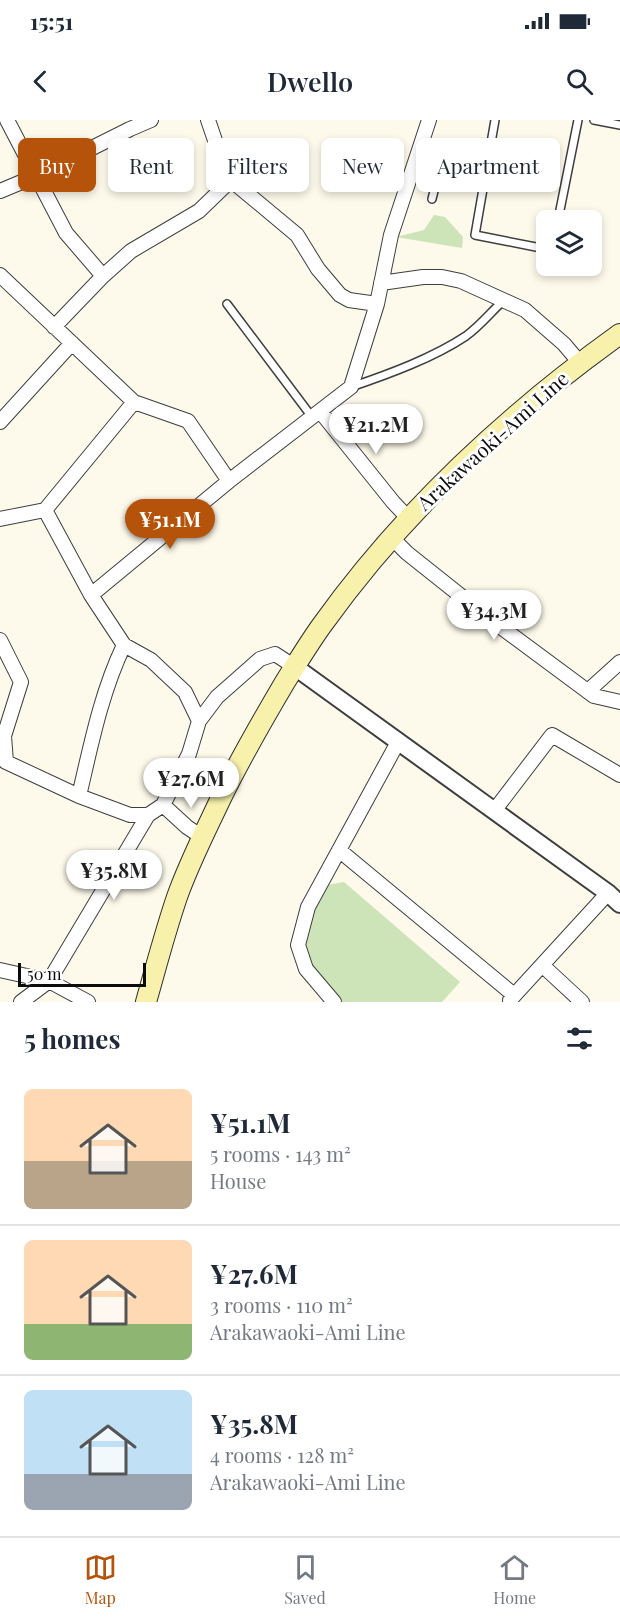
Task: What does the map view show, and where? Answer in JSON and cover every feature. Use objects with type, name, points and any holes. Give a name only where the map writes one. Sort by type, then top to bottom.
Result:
[{"type":"main road","name":"Arakawaoki-Ami Line","points":[[146,1002],[178,896],[202,837],[250,739],[321,626],[419,507],[473,454],[522,410],[620,334]]},
{"type":"street","points":[[7,120],[18,141]]},
{"type":"street","points":[[96,144],[132,124],[151,120]]},
{"type":"street","points":[[207,120],[214,138]]},
{"type":"street","points":[[424,138],[429,120]]},
{"type":"street","points":[[91,595],[229,481],[351,387],[377,304],[391,235],[416,162]]},
{"type":"street","points":[[0,191],[18,184]]},
{"type":"street","points":[[44,192],[66,233],[103,276]]},
{"type":"street","points":[[54,327],[103,276],[131,251],[198,211],[218,192]]},
{"type":"street","points":[[245,192],[297,235],[318,269],[340,295],[349,300],[377,304]]},
{"type":"street","points":[[381,284],[442,277],[461,280],[525,310],[564,344],[580,363]]},
{"type":"street","points":[[3,284],[72,343],[134,402],[188,421],[229,481]]},
{"type":"street","points":[[0,422],[72,343]]},
{"type":"street","points":[[0,519],[45,510],[134,402]]},
{"type":"street","points":[[316,414],[409,519]]},
{"type":"street","points":[[45,510],[91,595],[124,645],[151,660],[185,692],[199,721]]},
{"type":"street","points":[[392,538],[407,553],[490,619],[594,696],[620,702]]},
{"type":"street","points":[[0,640],[21,682],[2,735],[6,762],[79,796],[130,815],[148,815]]},
{"type":"street","points":[[79,796],[97,719],[114,664],[124,645]]},
{"type":"street","points":[[21,1002],[49,981],[148,815],[163,805],[189,754],[199,721],[218,697],[261,659],[275,654],[614,899],[542,965],[511,999],[339,850]]},
{"type":"street","points":[[588,691],[620,662]]},
{"type":"street","points":[[494,811],[552,735],[620,775]]},
{"type":"street","points":[[334,1002],[306,969],[298,945],[308,907],[398,742]]},
{"type":"street","points":[[163,805],[202,837]]},
{"type":"street","points":[[542,965],[582,1002]]},
{"type":"street","points":[[0,970],[49,981],[88,1002]]},
{"type":"lane","points":[[492,138],[495,120]]},
{"type":"lane","points":[[560,210],[578,120]]},
{"type":"lane","points":[[594,120],[620,125]]},
{"type":"lane","points":[[432,198],[434,192]]},
{"type":"lane","points":[[482,192],[475,235],[536,247]]},
{"type":"lane","points":[[351,387],[426,358],[467,335],[504,300]]},
{"type":"lane","points":[[228,304],[316,414]]},
{"type":"green space","points":[[434,215],[445,217],[463,237],[462,248],[396,237],[424,230]]},
{"type":"green space","points":[[344,882],[460,982],[442,1002],[342,1002],[318,975],[307,956],[305,945],[309,924],[327,885]]}]
